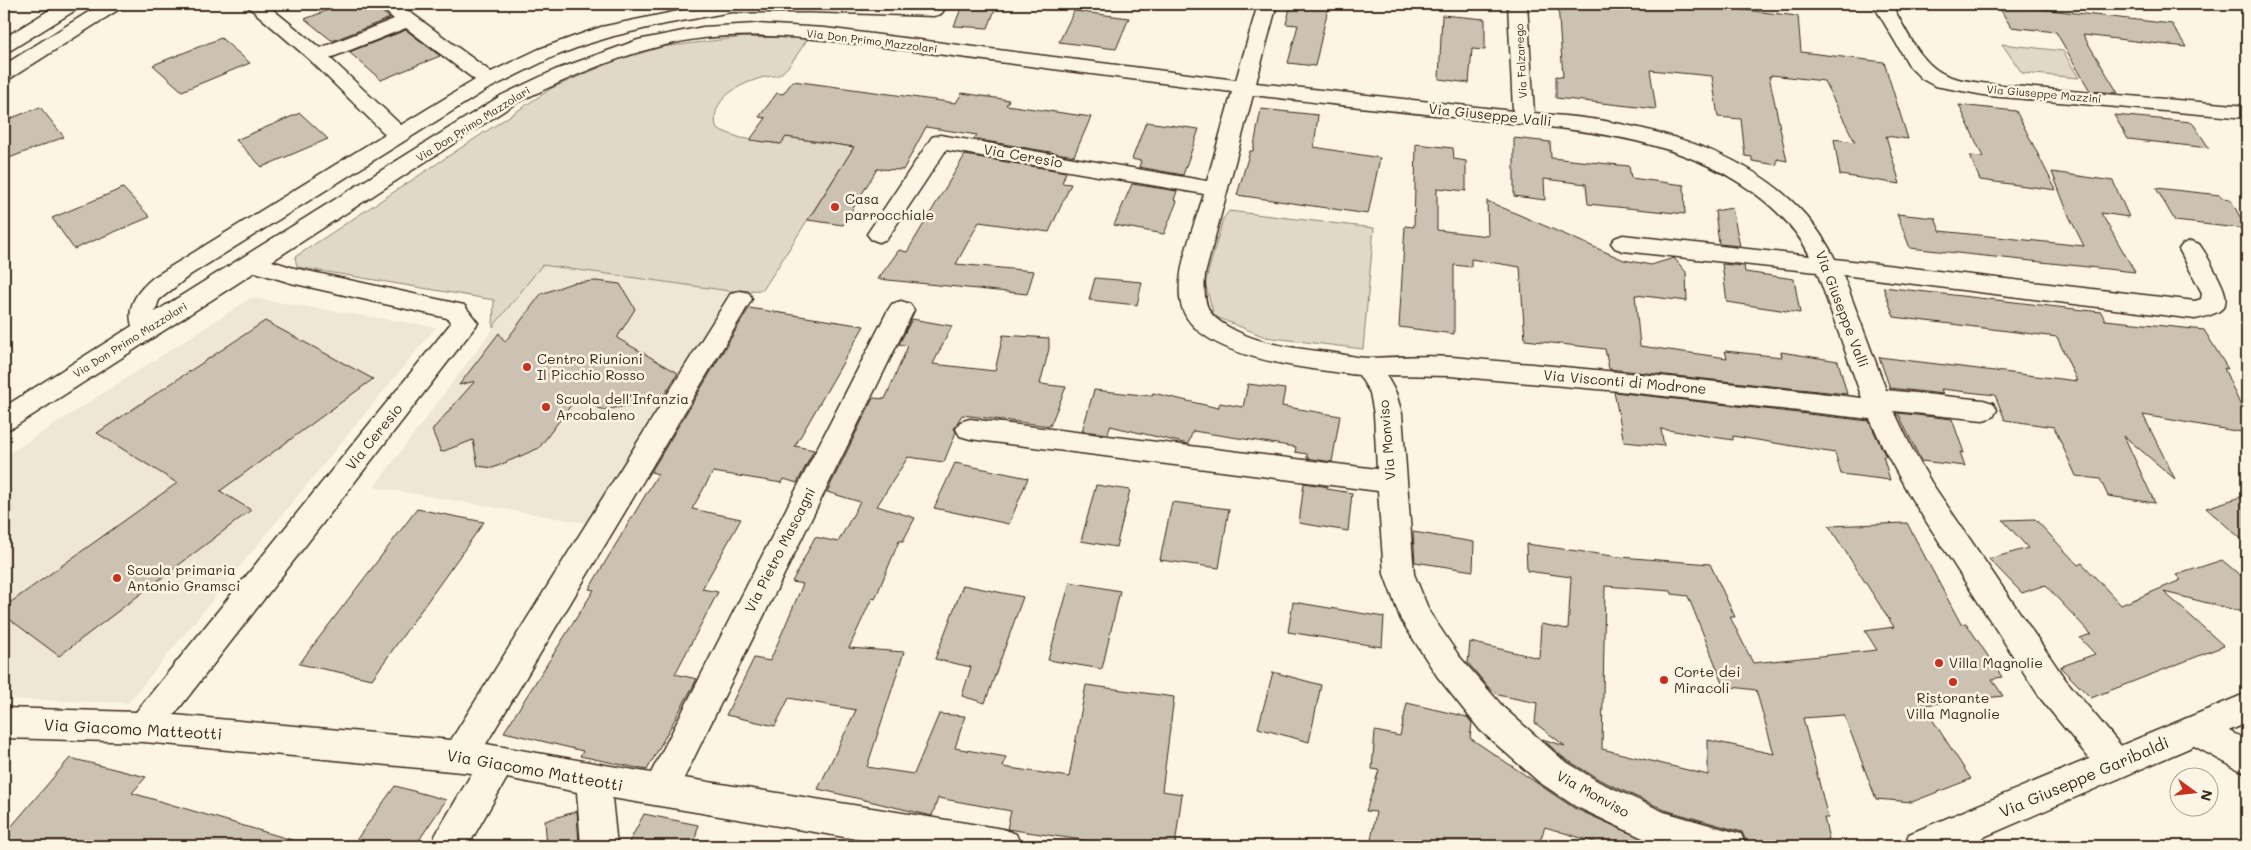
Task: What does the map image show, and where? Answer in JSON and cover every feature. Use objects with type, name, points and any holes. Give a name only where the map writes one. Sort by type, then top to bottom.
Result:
[{"type":"street","points":[[4,26],[41,4]]},
{"type":"street","points":[[4,46],[72,4]]},
{"type":"street","points":[[255,4],[317,56],[399,135]]},
{"type":"street","points":[[387,4],[490,81]]},
{"type":"street","points":[[1261,4],[1244,87],[1193,274],[1192,296],[1196,311],[1205,323],[1220,334],[1243,345],[1368,367]]},
{"type":"street","name":"Via Falzarego","points":[[1518,4],[1524,118]]},
{"type":"street","name":"Via Giuseppe Mazzini","points":[[1882,4],[1923,71],[1938,80],[1989,90],[2247,112]]},
{"type":"street","points":[[146,330],[142,313],[146,300],[160,285],[181,269],[490,81],[546,53],[608,31],[731,6],[935,7]]},
{"type":"street","points":[[4,74],[106,7]]},
{"type":"street","points":[[912,44],[935,7]]},
{"type":"street","points":[[317,56],[408,20]]},
{"type":"street","name":"Via Don Primo Mazzolari","points":[[4,420],[508,99],[556,75],[622,50],[687,35],[733,30],[810,33],[912,44],[1244,87]]},
{"type":"street","name":"Via Giuseppe Valli","points":[[1244,87],[1592,126],[1642,134],[1710,157],[1751,179],[1791,211],[1813,237],[1827,266],[1878,404],[1899,451],[1921,490],[1986,591],[2053,689],[2114,763]]},
{"type":"street","name":"Via Ceresio","points":[[879,234],[940,142],[1216,189]]},
{"type":"street","points":[[1623,243],[2195,310],[2206,308],[2213,303],[2214,293],[2191,249]]},
{"type":"street","name":"Via Ceresio","points":[[144,728],[466,323],[455,311],[291,275],[253,263]]},
{"type":"street","points":[[181,269],[174,284],[198,297]]},
{"type":"street","points":[[460,756],[740,299]]},
{"type":"street","name":"Via Pietro Mascagni","points":[[660,791],[901,310]]},
{"type":"street","name":"Via Visconti di Modrone","points":[[1368,367],[1390,365],[1454,368],[1878,404],[1983,410]]},
{"type":"street","name":"Via Monviso","points":[[1368,367],[1379,384],[1386,403],[1397,563],[1409,604],[1436,649],[1492,718],[1551,770],[1587,794],[1660,828],[1728,846]]},
{"type":"street","points":[[970,429],[1392,482]]},
{"type":"street","name":"Via Giuseppe Garibaldi","points":[[1942,843],[2114,763],[2247,708]]},
{"type":"street","name":"Via Giacomo Matteotti","points":[[4,723],[144,728],[460,756],[498,761],[593,780],[1003,846]]},
{"type":"street","points":[[2197,730],[2247,757]]},
{"type":"street","points":[[449,846],[498,761]]},
{"type":"street","points":[[593,780],[600,846]]},
{"type":"shaded area","points":[[744,37],[808,38],[791,63],[780,74],[755,80],[736,88],[721,101],[715,119],[717,129],[741,138],[780,144],[786,137],[854,147],[763,290],[730,291],[542,265],[493,327],[494,300],[297,267],[295,257],[552,88],[617,60],[661,47]]},
{"type":"shaded area","points":[[2002,44],[2063,51],[2079,78],[2022,73]]},
{"type":"shaded area","points":[[1229,211],[1374,228],[1363,349],[1265,337],[1214,316],[1205,283],[1223,219]]},
{"type":"shaded area","name":"Scuola dell'Infanzia Arcobaleno","points":[[541,265],[730,291],[587,523],[374,487]]},
{"type":"shaded area","name":"Scuola primaria Antonio Gramsci","points":[[251,298],[436,327],[128,703],[4,699],[4,457]]},
{"type":"building","points":[[344,4],[371,4],[390,18],[335,40],[331,40],[305,19]]},
{"type":"building","points":[[963,4],[997,4],[988,28],[954,26]]},
{"type":"building","points":[[1291,4],[1329,4],[1315,66],[1288,63],[1298,25],[1286,24]]},
{"type":"building","points":[[1558,4],[1689,4],[1798,16],[1801,52],[1884,62],[1908,139],[1886,136],[1900,184],[1840,175],[1834,139],[1855,142],[1824,81],[1769,76],[1787,161],[1777,159],[1777,165],[1752,161],[1752,157],[1745,156],[1741,119],[1718,117],[1712,76],[1650,70],[1656,109],[1556,98],[1556,76],[1563,77]]},
{"type":"building","points":[[1997,4],[2172,24],[2186,47],[2083,35],[2118,93],[2090,91],[2056,32],[2011,27]]},
{"type":"building","points":[[1074,11],[1129,18],[1116,49],[1059,42]]},
{"type":"building","points":[[1442,15],[1485,19],[1485,50],[1472,49],[1469,83],[1439,79]]},
{"type":"building","points":[[406,30],[440,56],[381,80],[349,52]]},
{"type":"building","points":[[221,38],[250,63],[182,91],[153,65]]},
{"type":"building","points":[[793,81],[956,103],[962,93],[1009,100],[1006,105],[1091,117],[1074,156],[974,139],[977,135],[926,127],[903,170],[877,169],[843,225],[808,220],[854,147],[786,137],[781,144],[750,140],[766,118],[759,117],[777,93],[783,94]]},
{"type":"building","points":[[1959,105],[2016,111],[2056,190],[1980,180],[1970,156],[1983,157]]},
{"type":"building","points":[[40,107],[64,137],[4,160],[4,121]]},
{"type":"building","points":[[1261,109],[1318,115],[1314,147],[1380,158],[1368,214],[1237,195],[1250,151],[1253,151]]},
{"type":"building","points":[[300,113],[328,139],[262,167],[236,140]]},
{"type":"building","points":[[2114,115],[2192,122],[2209,148],[2128,139]]},
{"type":"building","points":[[1146,122],[1199,129],[1183,175],[1139,167],[1141,161],[1132,159]]},
{"type":"building","points":[[1514,138],[1550,142],[1551,158],[1629,166],[1631,178],[1684,185],[1685,214],[1588,204],[1586,184],[1544,179],[1545,200],[1514,196]]},
{"type":"building","points":[[1416,144],[1453,148],[1454,159],[1466,161],[1466,191],[1437,188],[1437,230],[1488,236],[1487,201],[1624,260],[1651,265],[1674,258],[1686,272],[1687,301],[1635,295],[1640,346],[1727,358],[1725,351],[1782,357],[1781,352],[1838,361],[1847,394],[1609,369],[1605,349],[1525,340],[1520,267],[1471,259],[1471,267],[1454,265],[1454,334],[1399,327],[1405,226],[1414,227]]},
{"type":"building","points":[[965,155],[1066,172],[1062,183],[1071,184],[1049,232],[979,222],[956,264],[1034,271],[1027,294],[878,279],[899,250],[907,252]]},
{"type":"building","points":[[2052,172],[2113,181],[2129,217],[2101,213],[2135,272],[1910,248],[1897,214],[1935,218],[1940,231],[2084,246],[2069,216]]},
{"type":"building","points":[[1132,184],[1177,191],[1174,200],[1177,201],[1164,234],[1114,225]]},
{"type":"building","points":[[123,188],[150,217],[74,249],[52,218]]},
{"type":"building","points":[[2156,188],[2220,195],[2222,198],[2230,199],[2247,229],[2175,221]]},
{"type":"building","points":[[1732,208],[1740,246],[1719,244],[1715,211]]},
{"type":"building","points":[[1722,264],[1744,266],[1745,272],[1794,279],[1800,313],[1727,302]]},
{"type":"building","points":[[1095,278],[1142,282],[1137,305],[1089,300]]},
{"type":"building","points":[[596,281],[620,284],[635,309],[617,338],[678,373],[658,405],[645,403],[603,410],[577,397],[539,448],[493,468],[478,466],[473,440],[441,452],[432,430],[475,381],[459,385],[499,333],[505,342],[541,294],[572,283]]},
{"type":"building","points":[[1883,287],[2101,312],[2105,320],[2204,330],[2228,369],[2224,368],[2247,420],[2247,433],[2143,415],[2175,479],[2124,436],[2155,503],[2108,496],[2100,479],[2076,476],[2054,427],[2005,420],[1995,395],[1941,389],[1943,394],[1890,388],[1879,357],[2077,381],[2057,337],[1894,317]]},
{"type":"building","points":[[749,308],[864,326],[795,446],[814,450],[797,483],[784,479],[782,483],[713,472],[692,509],[741,519],[702,589],[718,592],[675,674],[697,679],[647,770],[580,756],[583,751],[504,732],[594,590],[589,589],[658,474],[651,472]]},
{"type":"building","points":[[912,319],[952,326],[933,364],[995,371],[1003,335],[1049,338],[1049,349],[1040,384],[1066,387],[1050,426],[962,415],[954,428],[956,432],[944,462],[908,457],[877,506],[915,518],[903,541],[899,541],[875,599],[872,598],[849,648],[904,652],[867,767],[914,774],[939,714],[965,716],[955,748],[1006,757],[1003,767],[1069,777],[1086,685],[1174,697],[1162,791],[1182,794],[1175,846],[1123,846],[1007,829],[1011,811],[938,798],[932,816],[818,789],[856,710],[789,698],[775,726],[726,715],[754,658],[770,661],[803,584],[792,582],[815,537],[838,542],[860,502],[827,492],[873,398],[885,399],[908,346],[899,344]]},
{"type":"building","points":[[265,321],[373,379],[220,491],[251,510],[59,656],[4,615],[4,607],[177,483],[97,433]]},
{"type":"building","points":[[1248,384],[1285,389],[1282,406],[1340,416],[1332,462],[1307,458],[1307,454],[1295,452],[1296,447],[1193,431],[1188,444],[1110,426],[1108,434],[1082,431],[1094,390],[1152,396],[1153,393],[1218,408],[1220,403],[1243,407]]},
{"type":"building","points":[[1614,392],[1869,421],[1886,457],[1883,456],[1890,480],[1841,474],[1835,453],[1733,436],[1733,440],[1661,429],[1664,446],[1624,442]]},
{"type":"building","points":[[1898,413],[1952,419],[1964,453],[1960,452],[1965,466],[1921,461]]},
{"type":"building","points":[[955,463],[1028,478],[1009,524],[934,508]]},
{"type":"building","points":[[1304,483],[1352,493],[1348,531],[1299,523]]},
{"type":"building","points":[[1096,485],[1130,490],[1116,547],[1081,541]]},
{"type":"building","points":[[2247,495],[2247,544],[2206,508]]},
{"type":"building","points":[[1172,502],[1229,509],[1219,568],[1160,560]]},
{"type":"building","points":[[417,509],[484,522],[372,679],[299,664]]},
{"type":"building","points":[[2035,519],[2078,565],[2082,563],[2121,605],[2181,580],[2176,575],[2222,560],[2247,581],[2247,613],[2164,592],[2224,646],[2091,698],[2060,667],[2095,654],[2080,638],[2091,634],[2045,585],[2022,593],[1989,559],[2028,548],[2003,520]]},
{"type":"building","points":[[1907,523],[1961,624],[1966,623],[2002,677],[1992,679],[2003,696],[1923,705],[1971,779],[1912,802],[1876,799],[1844,715],[1803,718],[1828,818],[1824,818],[1829,839],[1816,846],[1748,846],[1742,832],[1665,810],[1600,780],[1564,758],[1542,739],[1565,746],[1535,723],[1537,703],[1498,695],[1489,688],[1468,663],[1470,642],[1539,658],[1541,624],[1568,629],[1571,577],[1527,571],[1526,544],[1620,557],[1710,564],[1735,617],[1730,617],[1753,663],[1877,650],[1865,631],[1894,627],[1829,526]],"holes":[[[1605,586],[1671,591],[1672,594],[1688,596],[1724,686],[1756,690],[1774,754],[1708,740],[1708,775],[1602,749]]]},
{"type":"building","points":[[1413,532],[1474,542],[1473,571],[1415,562]]},
{"type":"building","points":[[1070,582],[1120,591],[1102,669],[1048,660]]},
{"type":"building","points":[[963,585],[1023,597],[985,703],[962,696],[971,667],[935,659]]},
{"type":"building","points":[[1293,602],[1384,617],[1382,647],[1288,632]]},
{"type":"building","points":[[1273,672],[1321,685],[1309,742],[1258,728]]},
{"type":"building","points":[[1407,703],[1467,717],[1472,723],[1470,738],[1574,808],[1659,846],[1607,846],[1545,827],[1538,846],[1370,846],[1376,812],[1366,811],[1379,770],[1372,769],[1375,731],[1400,736]]},
{"type":"building","points":[[70,758],[146,777],[132,793],[292,840],[291,846],[4,846],[4,835]]},
{"type":"building","points":[[395,786],[446,800],[415,846],[352,846]]},
{"type":"building","points":[[577,811],[579,846],[547,846],[545,821]]},
{"type":"building","points":[[644,814],[698,825],[694,846],[627,846]]},
{"type":"place","name":"Casa parrocchiale","points":[[835,207]]},
{"type":"place","name":"Centro Riunioni Il Picchio Rosso","points":[[527,367]]},
{"type":"place","name":"Scuola dell'Infanzia Arcobaleno","points":[[546,407]]},
{"type":"place","name":"Scuola primaria Antonio Gramsci","points":[[117,578]]},
{"type":"place","name":"Villa Magnolie","points":[[1939,663]]},
{"type":"place","name":"Corte dei Miracoli","points":[[1664,680]]},
{"type":"place","name":"Ristorante Villa Magnolie","points":[[1953,682]]}]
